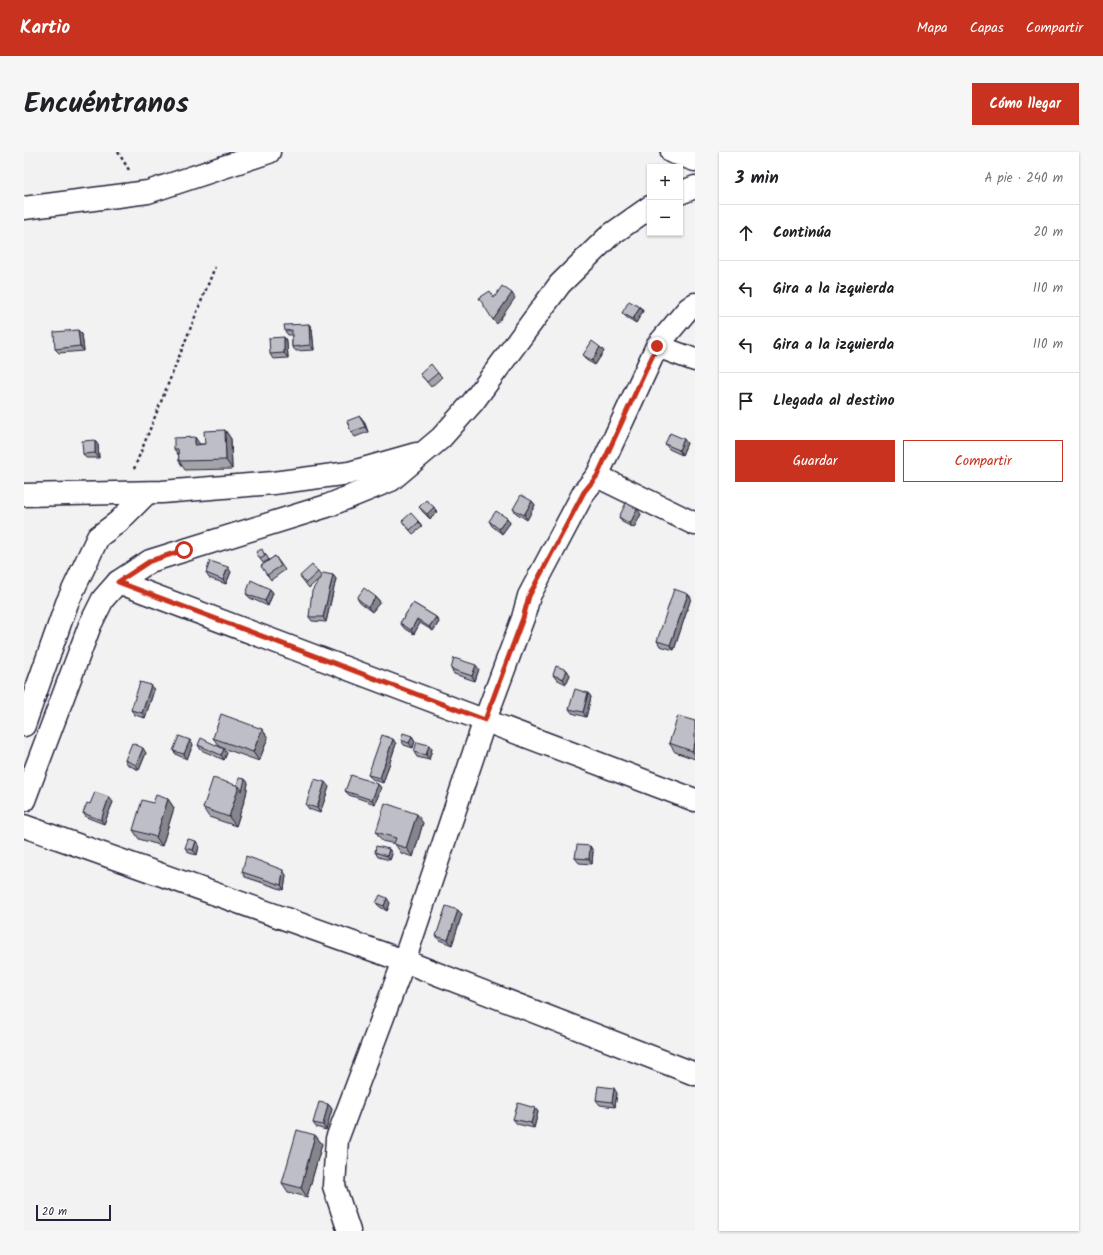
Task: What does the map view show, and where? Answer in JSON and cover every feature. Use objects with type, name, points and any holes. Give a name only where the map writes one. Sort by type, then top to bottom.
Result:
[{"type":"street","points":[[24,208],[148,192],[269,152]]},
{"type":"street","points":[[672,152],[695,160]]},
{"type":"street","points":[[683,192],[695,187]]},
{"type":"street","points":[[24,800],[90,625],[103,599],[118,582],[150,561],[327,506],[391,480],[441,438],[473,402],[560,284],[609,236],[647,209]]},
{"type":"street","points":[[349,1231],[334,1186],[337,1139],[404,961],[485,720],[523,618],[529,596],[584,492],[597,476],[657,346],[688,309],[695,304]]},
{"type":"street","points":[[657,346],[695,360]]},
{"type":"street","points":[[24,495],[147,493],[273,483],[349,473],[423,452]]},
{"type":"street","points":[[597,476],[695,524]]},
{"type":"street","points":[[24,725],[67,603],[98,537],[118,522],[147,493]]},
{"type":"street","points":[[118,582],[695,800]]},
{"type":"street","points":[[24,826],[404,961],[695,1074]]},
{"type":"path","points":[[124,494],[215,267]]},
{"type":"building","points":[[502,286],[512,293],[493,320],[479,298],[490,291],[494,298]]},
{"type":"building","points":[[629,301],[640,307],[633,319],[622,313]]},
{"type":"building","points":[[309,324],[310,345],[292,347],[292,330],[285,331],[284,325]]},
{"type":"building","points":[[78,330],[80,346],[55,349],[54,332]]},
{"type":"building","points":[[284,337],[284,353],[270,354],[269,338]]},
{"type":"building","points":[[592,341],[600,347],[592,361],[583,355]]},
{"type":"building","points":[[431,364],[438,373],[427,382],[420,374]]},
{"type":"building","points":[[360,416],[365,427],[351,432],[347,421]]},
{"type":"building","points":[[225,430],[226,460],[179,461],[178,449],[174,449],[174,438],[195,437],[195,445],[205,444],[204,431]]},
{"type":"building","points":[[670,433],[684,439],[679,450],[665,444]]},
{"type":"building","points":[[95,440],[95,453],[83,454],[82,441]]},
{"type":"building","points":[[521,495],[532,501],[524,515],[513,509]]},
{"type":"building","points":[[426,500],[434,507],[427,514],[419,507]]},
{"type":"building","points":[[626,503],[637,509],[630,524],[619,517]]},
{"type":"building","points":[[496,511],[507,518],[499,529],[489,521]]},
{"type":"building","points":[[411,513],[419,522],[410,530],[402,521]]},
{"type":"building","points":[[262,549],[265,556],[260,559],[256,552]]},
{"type":"building","points":[[275,556],[281,566],[267,575],[261,566]]},
{"type":"building","points":[[210,561],[228,567],[223,580],[206,573]]},
{"type":"building","points":[[312,565],[318,572],[306,583],[300,576]]},
{"type":"building","points":[[323,573],[333,575],[323,617],[309,617],[312,591]]},
{"type":"building","points":[[251,580],[270,589],[265,601],[246,594]]},
{"type":"building","points":[[364,588],[376,597],[368,607],[357,598]]},
{"type":"building","points":[[674,589],[688,594],[670,645],[657,641]]},
{"type":"building","points":[[413,603],[436,617],[429,627],[417,619],[411,630],[400,623]]},
{"type":"building","points":[[454,658],[476,665],[472,676],[451,669]]},
{"type":"building","points":[[556,666],[567,670],[563,679],[553,675]]},
{"type":"building","points":[[140,682],[151,685],[142,713],[131,710]]},
{"type":"building","points":[[575,689],[588,693],[583,712],[569,709]]},
{"type":"building","points":[[221,714],[262,729],[253,752],[213,738]]},
{"type":"building","points":[[678,716],[695,721],[695,743],[692,751],[669,743]]},
{"type":"building","points":[[403,733],[412,736],[409,743],[401,740]]},
{"type":"building","points":[[382,735],[393,739],[380,778],[368,775]]},
{"type":"building","points":[[179,736],[190,740],[184,754],[173,751]]},
{"type":"building","points":[[201,738],[224,749],[221,755],[198,745]]},
{"type":"building","points":[[417,742],[429,745],[426,755],[414,752]]},
{"type":"building","points":[[132,743],[143,748],[136,765],[125,760]]},
{"type":"building","points":[[351,775],[378,784],[372,800],[345,791]]},
{"type":"building","points":[[213,778],[239,786],[229,817],[203,808]]},
{"type":"building","points":[[239,778],[245,779],[242,791],[239,786],[237,786]]},
{"type":"building","points":[[314,779],[325,782],[317,808],[306,805]]},
{"type":"building","points":[[95,792],[109,797],[101,820],[83,813],[87,803],[90,804]]},
{"type":"building","points":[[156,795],[168,799],[156,837],[133,830],[142,800],[153,803]]},
{"type":"building","points":[[385,803],[417,814],[406,848],[394,844],[396,838],[376,832]]},
{"type":"building","points":[[188,839],[196,841],[193,850],[185,848]]},
{"type":"building","points":[[577,845],[590,846],[589,859],[575,858]]},
{"type":"building","points":[[376,846],[389,849],[387,856],[375,852]]},
{"type":"building","points":[[246,856],[283,870],[281,885],[242,872]]},
{"type":"building","points":[[380,895],[387,898],[384,906],[376,903]]},
{"type":"building","points":[[446,906],[458,910],[448,940],[436,936]]},
{"type":"building","points":[[598,1086],[614,1088],[612,1102],[596,1100]]},
{"type":"building","points":[[319,1102],[328,1104],[323,1125],[313,1123]]},
{"type":"building","points":[[518,1103],[535,1108],[531,1123],[513,1119]]},
{"type":"building","points":[[297,1130],[315,1135],[301,1188],[282,1183]]},
{"type":"route","points":[[184,550],[150,561],[118,582],[485,720],[523,618],[529,596],[584,492],[597,476],[657,346]]}]
